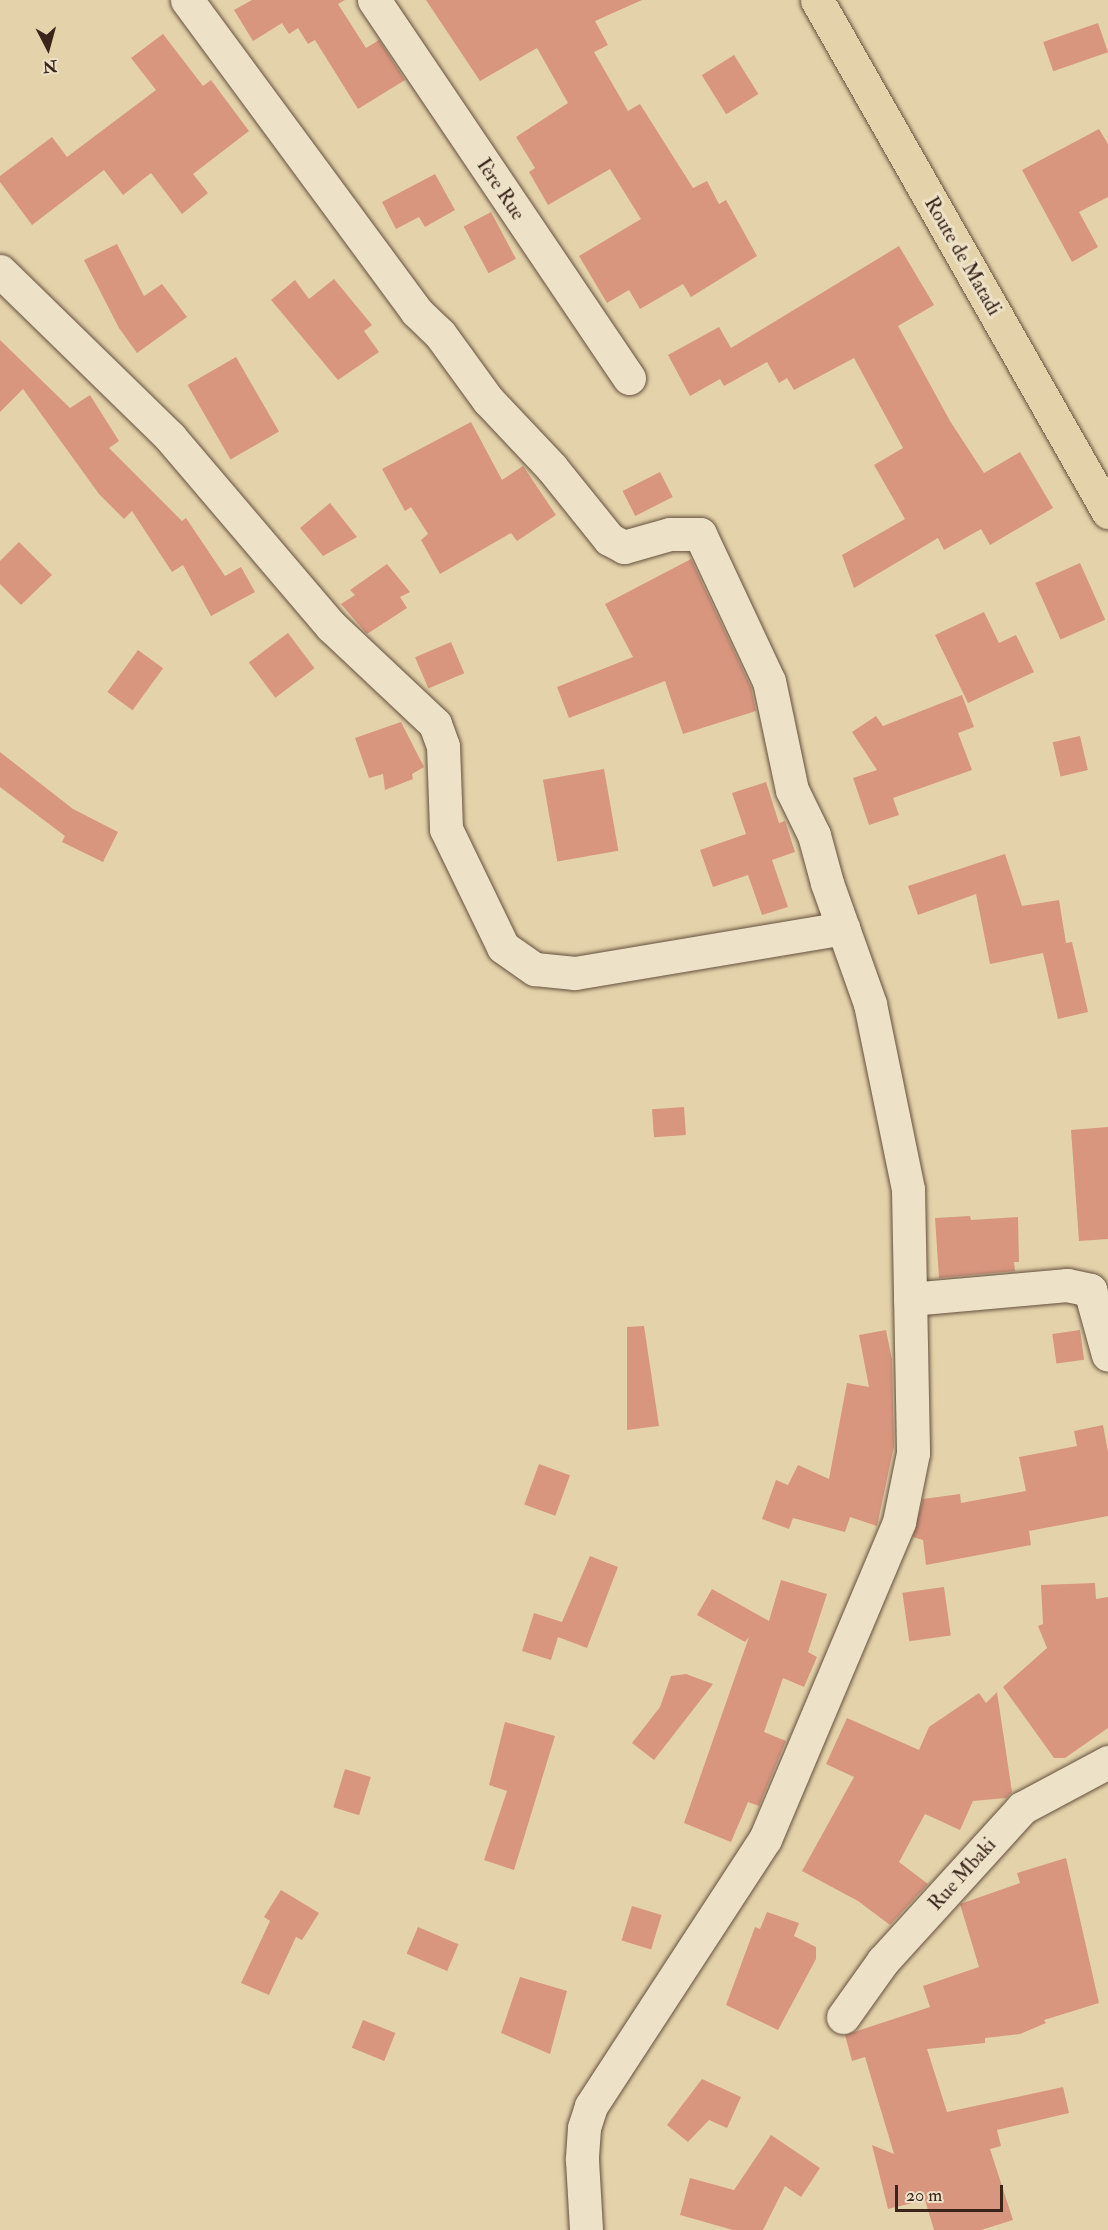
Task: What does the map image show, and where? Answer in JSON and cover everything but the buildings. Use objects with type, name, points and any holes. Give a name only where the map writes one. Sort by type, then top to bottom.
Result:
[{"type":"highway","name":"Route de Matadi","points":[[817,0],[1108,512]]},
{"type":"street","points":[[187,0],[416,311],[440,334],[488,400],[552,468],[609,540],[624,547],[679,533],[700,534],[769,681],[792,790],[814,835],[870,1004],[908,1189],[913,1453],[899,1522],[765,1839],[591,2106],[582,2160],[586,2230]]},
{"type":"street","name":"Ière Rue","points":[[374,0],[629,378]]},
{"type":"street","points":[[0,271],[170,437],[331,626],[435,724],[443,746],[446,829],[503,947],[536,969],[575,973],[843,928]]},
{"type":"street","points":[[910,1299],[1068,1285],[1090,1290],[1108,1355]]},
{"type":"street","name":"Rue Mbaki","points":[[843,2017],[884,1961],[1022,1808],[1108,1762]]}]
